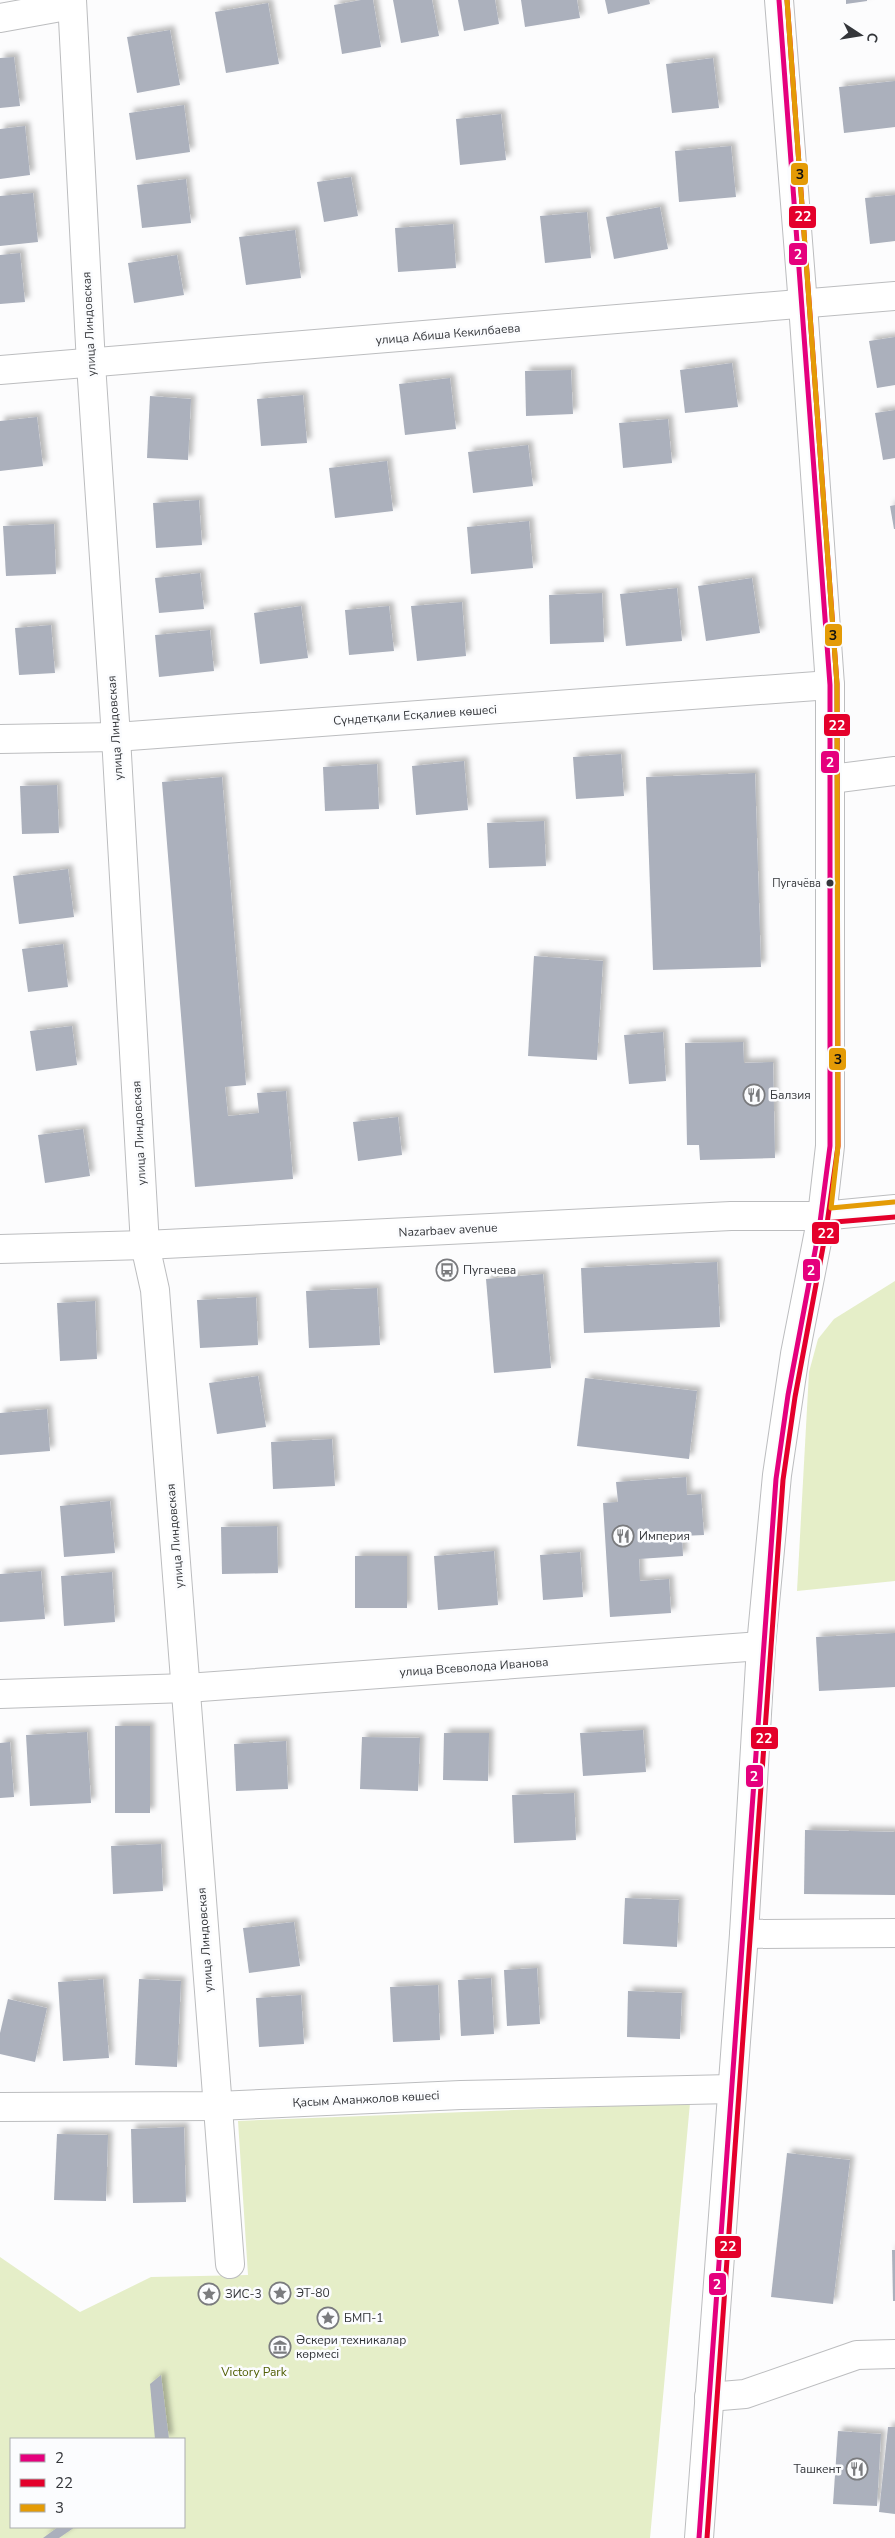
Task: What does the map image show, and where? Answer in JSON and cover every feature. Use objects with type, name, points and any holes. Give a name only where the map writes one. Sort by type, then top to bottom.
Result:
[{"type":"street","points":[[699,2538],[744,1934],[761,1646],[777,1476],[795,1354],[822,1216],[830,1146],[830,684],[779,0]]},
{"type":"street","points":[[0,18],[72,2]]},
{"type":"street","name":"улица Линдовская","points":[[72,2],[91,364],[116,737],[146,1245],[155,1290],[230,2264]]},
{"type":"street","name":"улица Абиша Кекилбаева","points":[[0,370],[91,364],[895,296]]},
{"type":"street","name":"Сүндетқали Есқалиев көшесі","points":[[0,739],[116,737],[830,684]]},
{"type":"street","points":[[831,779],[895,771]]},
{"type":"street","name":"Nazarbaev avenue","points":[[0,1249],[146,1245],[731,1216],[822,1216],[895,1209]]},
{"type":"street","name":"улица Всеволода Иванова","points":[[0,1694],[187,1688],[761,1646]]},
{"type":"street","points":[[744,1934],[895,1933]]},
{"type":"street","name":"Қасым Аманжолов көшесі","points":[[0,2107],[217,2106],[461,2095],[732,2089]]},
{"type":"street","points":[[710,2397],[745,2394],[857,2355],[895,2354]]},
{"type":"green space","points":[[895,1281],[895,1581],[797,1591],[809,1372],[818,1339],[834,1319]]},
{"type":"green space","name":"Victory Park","points":[[690,2103],[650,2538],[0,2538],[0,2257],[80,2312],[151,2277],[248,2275],[238,2121]]},
{"type":"building","points":[[361,0],[373,0],[381,47],[342,54],[334,5]]},
{"type":"building","points":[[393,0],[432,0],[439,36],[401,43]]},
{"type":"building","points":[[458,0],[495,0],[499,24],[464,31]]},
{"type":"building","points":[[521,0],[577,0],[580,18],[525,27]]},
{"type":"building","points":[[605,0],[649,0],[650,4],[608,14]]},
{"type":"building","points":[[846,0],[867,0],[867,1],[846,4]]},
{"type":"building","points":[[268,3],[279,64],[226,73],[215,12]]},
{"type":"building","points":[[170,30],[180,85],[137,93],[127,37]]},
{"type":"building","points":[[14,57],[20,106],[0,108],[0,58]]},
{"type":"building","points":[[713,58],[719,108],[672,113],[666,64]]},
{"type":"building","points":[[895,81],[895,127],[844,133],[839,87]]},
{"type":"building","points":[[184,105],[190,152],[136,160],[129,113]]},
{"type":"building","points":[[501,114],[506,160],[460,165],[456,119]]},
{"type":"building","points":[[25,126],[30,175],[0,179],[0,129]]},
{"type":"building","points":[[731,146],[736,197],[679,202],[675,151]]},
{"type":"building","points":[[351,177],[358,216],[324,222],[317,182]]},
{"type":"building","points":[[186,179],[191,223],[142,228],[137,185]]},
{"type":"building","points":[[33,193],[38,242],[0,246],[0,196]]},
{"type":"building","points":[[895,195],[895,241],[870,244],[865,198]]},
{"type":"building","points":[[660,207],[668,249],[614,259],[606,217]]},
{"type":"building","points":[[587,212],[591,258],[545,263],[540,216]]},
{"type":"building","points":[[453,224],[456,268],[398,272],[395,228]]},
{"type":"building","points":[[295,230],[301,278],[246,285],[239,237]]},
{"type":"building","points":[[20,253],[25,302],[0,304],[0,255]]},
{"type":"building","points":[[177,255],[184,295],[134,303],[128,263]]},
{"type":"building","points":[[895,337],[895,385],[877,388],[869,341]]},
{"type":"building","points":[[732,363],[738,407],[685,413],[680,370]]},
{"type":"building","points":[[571,370],[573,414],[526,416],[525,371]]},
{"type":"building","points":[[450,378],[456,429],[405,435],[399,384]]},
{"type":"building","points":[[303,395],[307,443],[261,446],[257,399]]},
{"type":"building","points":[[150,396],[191,399],[188,460],[147,458]]},
{"type":"building","points":[[895,410],[895,458],[883,460],[875,413]]},
{"type":"building","points":[[37,417],[43,466],[0,471],[0,421]]},
{"type":"building","points":[[668,419],[672,463],[623,468],[619,423]]},
{"type":"building","points":[[528,445],[533,486],[473,493],[468,452]]},
{"type":"building","points":[[387,461],[393,511],[335,518],[329,468]]},
{"type":"building","points":[[199,500],[202,545],[156,548],[153,503]]},
{"type":"building","points":[[895,505],[895,529],[894,529],[890,506]]},
{"type":"building","points":[[529,521],[533,568],[471,574],[467,527]]},
{"type":"building","points":[[54,524],[56,574],[6,576],[3,526]]},
{"type":"building","points":[[200,573],[204,609],[159,613],[155,578]]},
{"type":"building","points":[[752,578],[760,633],[706,641],[698,586]]},
{"type":"building","points":[[677,588],[682,641],[626,646],[620,594]]},
{"type":"building","points":[[602,593],[604,642],[550,644],[549,595]]},
{"type":"building","points":[[462,602],[466,656],[417,661],[411,606]]},
{"type":"building","points":[[301,606],[308,658],[260,664],[254,613]]},
{"type":"building","points":[[389,606],[394,651],[349,655],[345,610]]},
{"type":"building","points":[[51,625],[55,673],[19,675],[15,628]]},
{"type":"building","points":[[210,630],[214,671],[159,677],[155,635]]},
{"type":"building","points":[[621,754],[624,796],[576,799],[573,757]]},
{"type":"building","points":[[464,761],[468,810],[416,815],[412,766]]},
{"type":"building","points":[[377,764],[379,809],[325,811],[323,767]]},
{"type":"building","points":[[755,773],[761,967],[653,970],[646,777]]},
{"type":"building","points":[[222,777],[246,1085],[225,1087],[228,1116],[259,1113],[257,1093],[286,1091],[293,1179],[195,1187],[162,782]]},
{"type":"building","points":[[57,785],[59,833],[22,834],[20,786]]},
{"type":"building","points":[[544,821],[546,866],[489,868],[487,823]]},
{"type":"building","points":[[68,869],[74,917],[19,924],[13,876]]},
{"type":"building","points":[[63,944],[68,987],[28,992],[22,949]]},
{"type":"building","points":[[534,956],[603,961],[597,1060],[528,1056]]},
{"type":"building","points":[[72,1026],[77,1065],[36,1071],[30,1031]]},
{"type":"building","points":[[663,1032],[666,1081],[629,1084],[624,1035]]},
{"type":"building","points":[[743,1042],[744,1063],[773,1062],[775,1158],[700,1160],[699,1145],[687,1145],[685,1043]]},
{"type":"building","points":[[398,1117],[402,1155],[358,1161],[353,1122]]},
{"type":"building","points":[[83,1129],[90,1176],[45,1183],[38,1135]]},
{"type":"building","points":[[717,1262],[720,1327],[584,1333],[581,1268]]},
{"type":"building","points":[[543,1274],[551,1368],[494,1373],[486,1279]]},
{"type":"building","points":[[377,1288],[380,1345],[309,1348],[306,1291]]},
{"type":"building","points":[[256,1297],[258,1345],[200,1348],[197,1300]]},
{"type":"building","points":[[95,1301],[97,1359],[60,1361],[57,1303]]},
{"type":"building","points":[[258,1376],[266,1427],[217,1434],[209,1383]]},
{"type":"building","points":[[585,1378],[697,1391],[689,1459],[577,1446]]},
{"type":"building","points":[[47,1409],[50,1451],[0,1455],[0,1413]]},
{"type":"building","points":[[332,1439],[335,1486],[273,1489],[271,1442]]},
{"type":"building","points":[[686,1477],[687,1495],[701,1494],[704,1535],[682,1536],[683,1556],[639,1559],[640,1581],[669,1579],[671,1613],[610,1617],[603,1503],[618,1502],[616,1482]]},
{"type":"building","points":[[110,1501],[115,1553],[64,1557],[60,1506]]},
{"type":"building","points":[[277,1526],[278,1573],[222,1574],[221,1527]]},
{"type":"building","points":[[494,1551],[498,1605],[438,1610],[434,1556]]},
{"type":"building","points":[[580,1552],[583,1597],[543,1600],[540,1555]]},
{"type":"building","points":[[355,1556],[407,1556],[407,1608],[355,1608]]},
{"type":"building","points":[[41,1571],[45,1619],[0,1622],[0,1574]]},
{"type":"building","points":[[112,1572],[115,1622],[64,1626],[61,1576]]},
{"type":"building","points":[[895,1633],[895,1687],[819,1691],[816,1637]]},
{"type":"building","points":[[115,1726],[150,1726],[150,1813],[115,1813]]},
{"type":"building","points":[[643,1730],[646,1772],[583,1776],[580,1733]]},
{"type":"building","points":[[87,1732],[91,1803],[30,1806],[26,1735]]},
{"type":"building","points":[[444,1733],[489,1733],[488,1781],[443,1780]]},
{"type":"building","points":[[362,1737],[420,1738],[418,1791],[360,1789]]},
{"type":"building","points":[[286,1741],[288,1789],[236,1791],[234,1744]]},
{"type":"building","points":[[10,1742],[14,1797],[0,1798],[0,1743]]},
{"type":"building","points":[[574,1793],[576,1840],[514,1843],[512,1795]]},
{"type":"building","points":[[805,1830],[895,1832],[895,1895],[804,1894]]},
{"type":"building","points":[[161,1844],[163,1891],[113,1894],[111,1846]]},
{"type":"building","points":[[625,1898],[679,1900],[677,1947],[623,1944]]},
{"type":"building","points":[[294,1922],[300,1966],[249,1973],[243,1928]]},
{"type":"building","points":[[537,1968],[540,2024],[507,2026],[504,1970]]},
{"type":"building","points":[[491,1978],[494,2034],[461,2036],[458,1980]]},
{"type":"building","points":[[103,1979],[109,2058],[63,2061],[58,1982]]},
{"type":"building","points":[[139,1979],[181,1981],[177,2067],[135,2065]]},
{"type":"building","points":[[438,1985],[440,2040],[393,2042],[390,1987]]},
{"type":"building","points":[[628,1991],[682,1993],[680,2039],[627,2037]]},
{"type":"building","points":[[301,1995],[304,2044],[259,2047],[256,1998]]},
{"type":"building","points":[[8,1999],[47,2008],[35,2062],[0,2054],[0,2033]]},
{"type":"building","points":[[184,2127],[186,2202],[133,2203],[131,2129]]},
{"type":"building","points":[[57,2134],[108,2135],[106,2201],[54,2200]]},
{"type":"building","points":[[787,2153],[850,2160],[833,2304],[771,2297]]},
{"type":"building","points":[[892,2250],[895,2250],[895,2301],[893,2301]]},
{"type":"building","points":[[161,2375],[169,2438],[155,2438],[150,2384]]},
{"type":"building","points":[[888,2427],[895,2427],[895,2514],[879,2512]]},
{"type":"building","name":"Ташкент","points":[[838,2431],[881,2434],[877,2506],[833,2504]]},
{"type":"building","points":[[57,2528],[74,2528],[59,2538],[43,2538]]},
{"type":"transit line","name":"2","points":[[699,2538],[776,1479],[788,1395],[819,1230],[830,1146],[830,685],[779,0]]},
{"type":"transit line","name":"22","points":[[707,2538],[783,1480],[795,1397],[826,1231],[838,1146],[837,684],[787,0]]},
{"type":"transit line","name":"3","points":[[787,0],[837,684],[838,1146],[831,1208],[894,1202]]},
{"type":"transit line","name":"22","points":[[823,1223],[895,1217]]},
{"type":"place","name":"Пугачёва","points":[[830,883]]},
{"type":"place","name":"Балзия","points":[[754,1095]]},
{"type":"place","name":"Пугачева","points":[[447,1270]]},
{"type":"place","name":"Империя","points":[[623,1536]]},
{"type":"place","name":"ЭТ-80","points":[[280,2293]]},
{"type":"place","name":"ЗИС-3","points":[[209,2294]]},
{"type":"place","name":"БМП-1","points":[[328,2318]]},
{"type":"place","name":"Әскери техникалар көрмесі","points":[[280,2347]]},
{"type":"place","name":"Ташкент","points":[[857,2469]]}]
